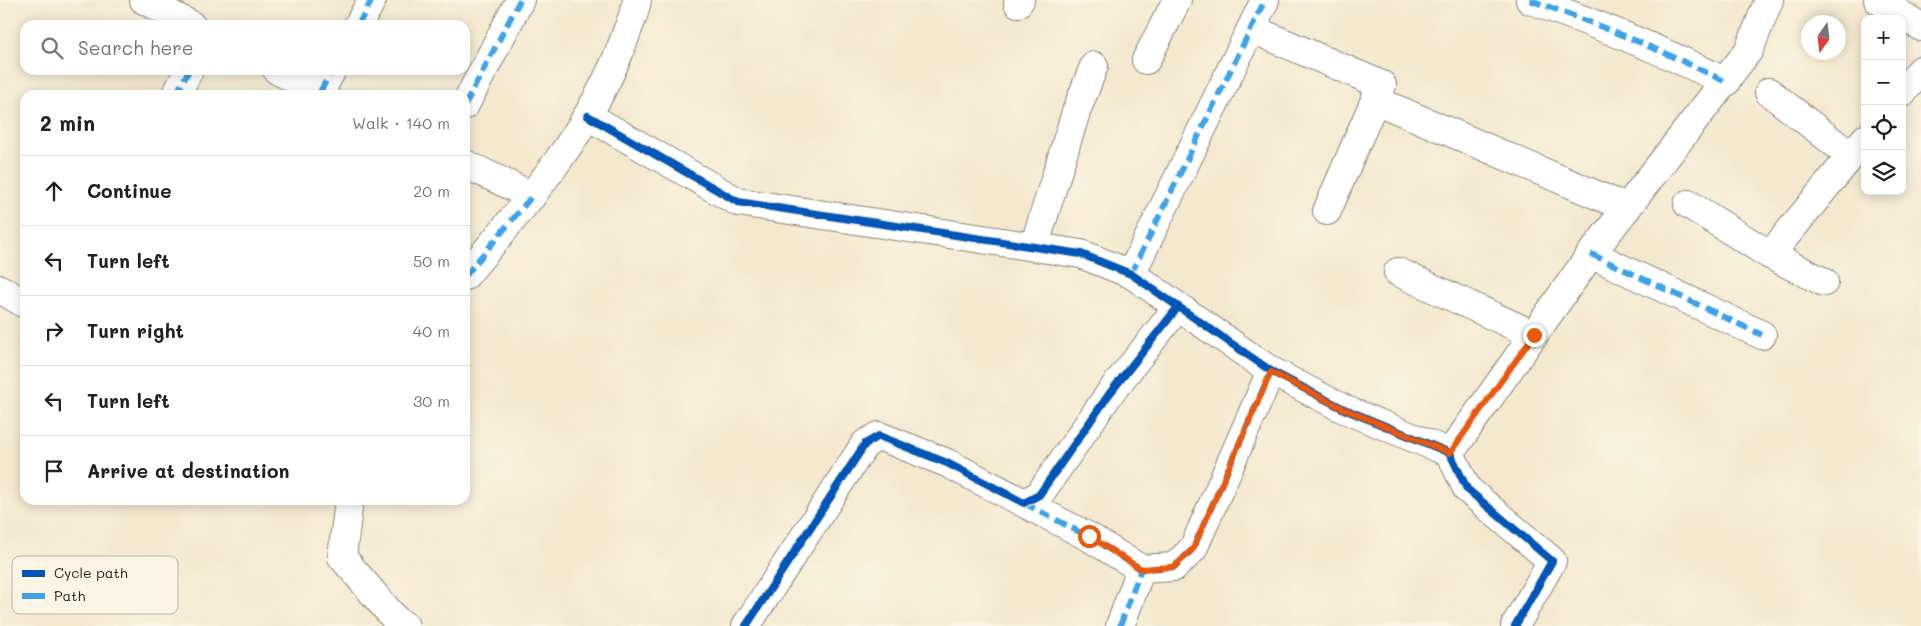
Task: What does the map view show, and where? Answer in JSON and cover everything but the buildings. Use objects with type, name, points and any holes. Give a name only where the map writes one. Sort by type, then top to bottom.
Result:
[{"type":"street","points":[[144,0],[182,20]]},
{"type":"street","points":[[361,20],[372,0]]},
{"type":"street","points":[[470,95],[520,0]]},
{"type":"street","points":[[470,270],[532,196],[588,116],[618,57],[637,0]]},
{"type":"street","points":[[1146,60],[1177,0]]},
{"type":"street","points":[[1131,274],[1265,0]]},
{"type":"street","points":[[1530,0],[1608,28],[1677,57],[1726,82]]},
{"type":"street","points":[[1450,453],[1591,254],[1749,50],[1769,0]]},
{"type":"street","points":[[1878,0],[1921,27]]},
{"type":"street","points":[[1266,35],[1382,85],[1327,211]]},
{"type":"street","points":[[1034,247],[1076,112],[1094,66]]},
{"type":"street","points":[[1906,88],[1921,70]]},
{"type":"street","points":[[179,90],[186,75]]},
{"type":"street","points":[[292,75],[326,86]]},
{"type":"street","points":[[1769,92],[1858,147],[1770,255]]},
{"type":"street","points":[[1375,100],[1627,208]]},
{"type":"street","points":[[588,116],[738,202],[1081,254],[1131,274],[1271,372],[1344,409],[1450,453],[1467,489],[1552,561],[1515,626]]},
{"type":"street","points":[[470,166],[532,196]]},
{"type":"street","points":[[1688,204],[1770,255],[1824,282]]},
{"type":"street","points":[[1591,254],[1762,335]]},
{"type":"street","points":[[1398,272],[1534,335]]},
{"type":"street","points":[[0,289],[20,301]]},
{"type":"street","points":[[1024,503],[1039,495],[1110,393],[1178,307]]},
{"type":"street","points":[[746,626],[865,444],[879,436],[947,463],[1089,536],[1141,569],[1174,567],[1193,549],[1271,372]]},
{"type":"street","points":[[348,505],[342,557],[396,620],[405,626]]},
{"type":"street","points":[[1120,626],[1141,569]]},
{"type":"marked path","points":[[361,20],[372,0]]},
{"type":"marked path","points":[[470,95],[520,0]]},
{"type":"marked path","points":[[1131,274],[1265,0]]},
{"type":"marked path","points":[[1530,0],[1629,38],[1726,82]]},
{"type":"marked path","points":[[179,90],[186,75]]},
{"type":"marked path","points":[[321,90],[329,75]]},
{"type":"marked path","points":[[470,270],[532,196]]},
{"type":"marked path","points":[[1591,254],[1762,335]]},
{"type":"marked path","points":[[1024,503],[1089,537],[1141,569],[1174,567],[1193,549],[1271,371]]},
{"type":"marked path","points":[[1120,626],[1141,569]]},
{"type":"cycle path","points":[[588,116],[738,202],[1081,254],[1131,274],[1271,371],[1344,409],[1450,453],[1467,489],[1552,561],[1515,626]]},
{"type":"cycle path","points":[[746,626],[865,444],[879,436],[947,463],[1024,503],[1039,495],[1110,393],[1178,307]]},
{"type":"route","points":[[1089,536],[1141,569],[1174,567],[1193,549],[1271,372],[1344,409],[1450,453],[1534,335]]}]
